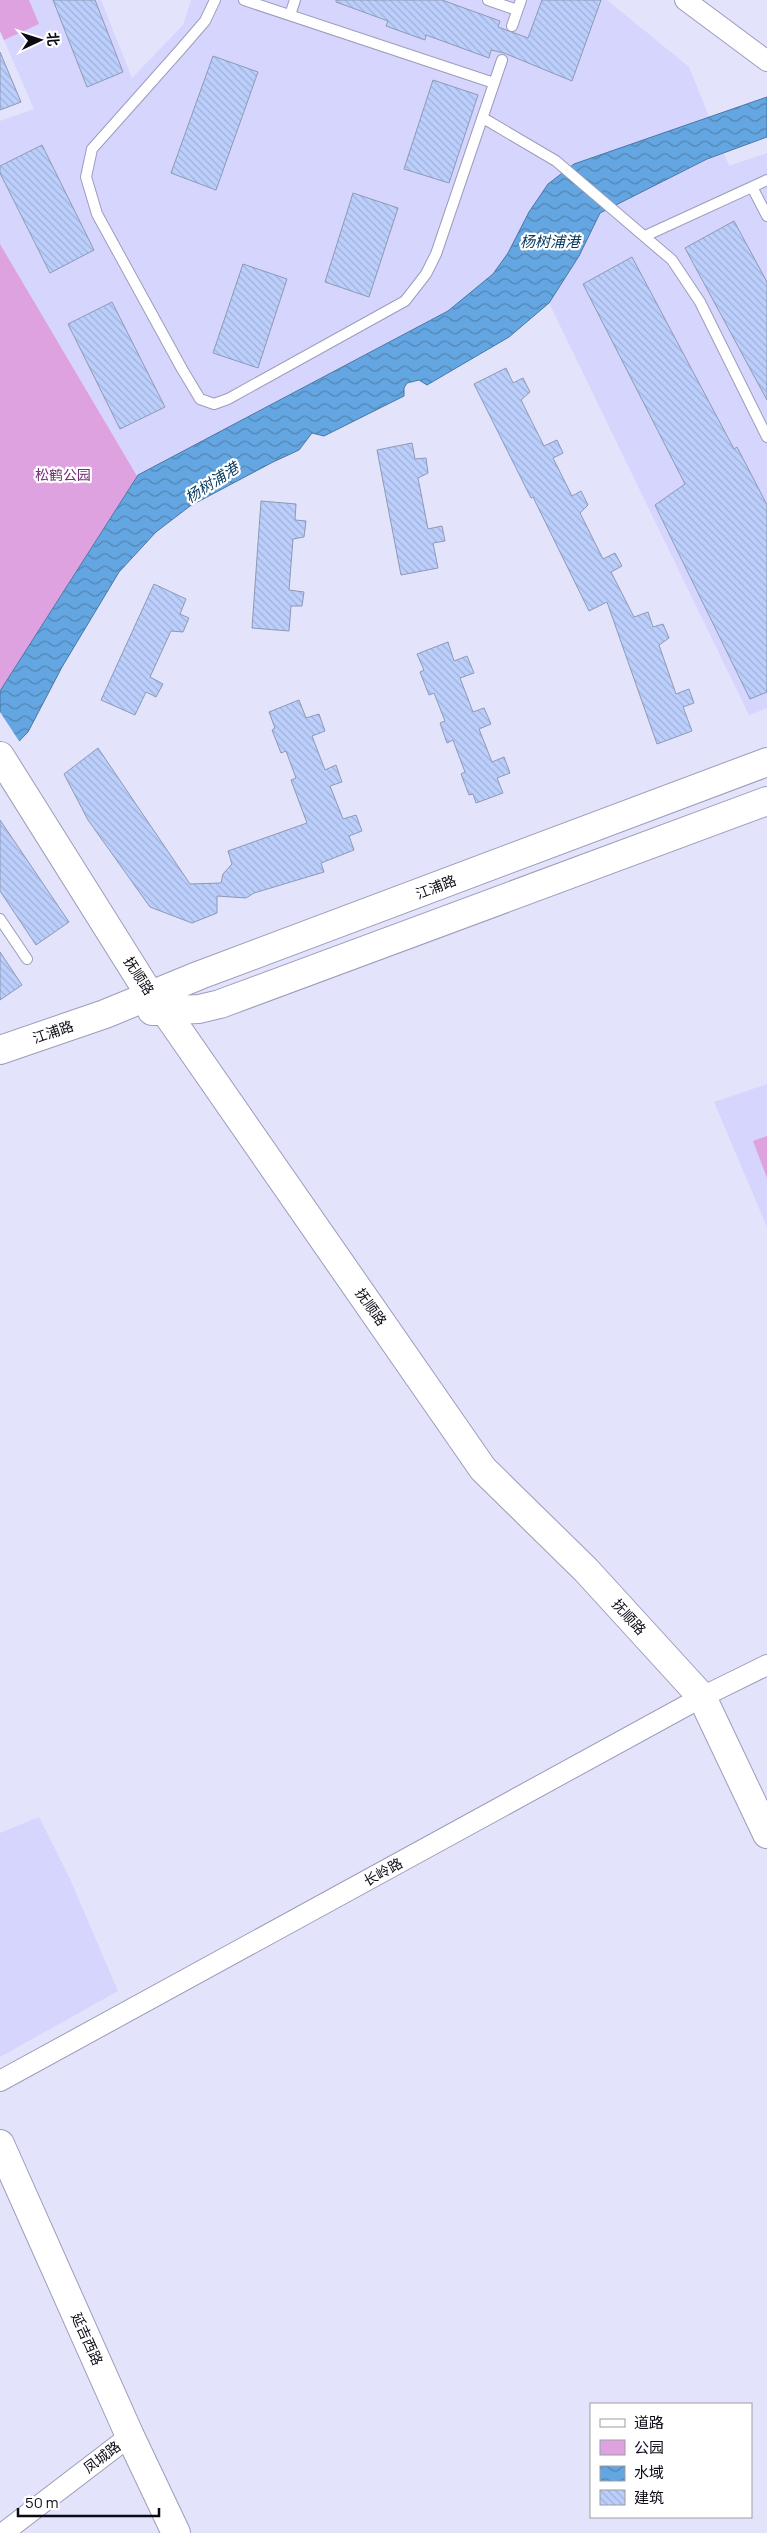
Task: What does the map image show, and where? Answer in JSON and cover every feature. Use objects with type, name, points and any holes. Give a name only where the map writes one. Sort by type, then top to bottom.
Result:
[{"type":"street","points":[[685,0],[767,61]]},
{"type":"street","name":"抚顺路","points":[[2,759],[158,1003],[483,1469],[586,1570],[702,1697],[767,1834]]},
{"type":"street","name":"江浦路","points":[[0,1050],[105,1014],[158,1003],[767,762]]},
{"type":"street","name":"江浦路","points":[[158,1003],[199,1009],[220,1004],[767,802]]},
{"type":"street","name":"长岭路","points":[[0,2081],[702,1697],[767,1665]]},
{"type":"street","name":"延吉西路","points":[[0,2144],[130,2436],[176,2533]]},
{"type":"street","name":"凤城路","points":[[3,2533],[130,2436]]},
{"type":"lane","points":[[216,0],[205,21],[92,149],[86,176],[96,214],[200,398],[214,404],[228,399],[405,301],[426,274],[436,254],[502,60]]},
{"type":"lane","points":[[244,0],[494,83]]},
{"type":"lane","points":[[290,15],[295,0]]},
{"type":"lane","points":[[488,0],[519,5],[512,26]]},
{"type":"lane","points":[[483,118],[556,162],[672,260],[700,302],[767,437]]},
{"type":"lane","points":[[645,236],[767,180]]},
{"type":"lane","points":[[752,187],[767,216]]},
{"type":"lane","points":[[0,919],[27,959]]},
{"type":"shaded area","points":[[0,0],[101,0],[132,78],[183,25],[191,0],[607,0],[689,67],[729,166],[767,153],[767,708],[749,715],[549,303],[493,274],[448,311],[137,476],[0,244],[0,121],[34,109],[0,31]]},
{"type":"shaded area","points":[[767,1084],[767,1227],[714,1102]]},
{"type":"shaded area","points":[[39,1817],[70,1879],[118,1991],[0,2057],[0,1833]]},
{"type":"green space","points":[[0,0],[29,0],[39,24],[4,40],[0,31]]},
{"type":"green space","name":"松鹤公园","points":[[0,244],[137,476],[0,691]]},
{"type":"green space","points":[[767,1136],[767,1178],[753,1141]]},
{"type":"water","name":"杨树浦港","points":[[767,97],[767,137],[707,159],[600,213],[579,256],[549,303],[509,337],[427,385],[419,380],[407,383],[404,388],[404,396],[324,436],[312,433],[299,450],[190,506],[156,532],[119,572],[62,667],[28,732],[0,761],[0,691],[138,475],[448,311],[493,274],[508,253],[529,212],[548,184],[574,164]]},
{"type":"pier","points":[[0,712],[21,744],[0,764]]},
{"type":"building","points":[[53,0],[95,0],[123,72],[87,87]]},
{"type":"building","points":[[336,0],[442,0],[500,21],[498,27],[528,38],[542,0],[601,0],[572,81],[504,53],[491,50],[489,58],[426,35],[425,40],[386,26],[388,21],[336,2]]},
{"type":"building","points":[[0,52],[21,102],[0,110]]},
{"type":"building","points":[[213,56],[258,72],[216,190],[171,173]]},
{"type":"building","points":[[433,80],[478,95],[449,183],[404,169]]},
{"type":"building","points":[[42,145],[94,250],[50,273],[0,173],[0,166]]},
{"type":"building","points":[[353,193],[398,208],[369,297],[325,282]]},
{"type":"building","points":[[734,221],[767,282],[767,400],[685,248]]},
{"type":"building","points":[[632,257],[734,449],[737,447],[767,505],[767,692],[750,699],[655,505],[685,484],[583,284]]},
{"type":"building","points":[[243,264],[287,279],[258,368],[213,353]]},
{"type":"building","points":[[112,302],[165,407],[120,429],[68,324]]},
{"type":"building","points":[[506,368],[513,383],[523,378],[530,392],[521,400],[544,446],[557,440],[563,453],[553,458],[572,496],[581,491],[588,505],[580,513],[603,559],[615,553],[622,566],[611,572],[634,617],[648,612],[653,627],[663,624],[669,638],[659,645],[676,694],[689,689],[694,703],[683,707],[692,731],[657,744],[607,602],[589,611],[533,497],[531,498],[474,384]]},
{"type":"building","points":[[412,443],[415,459],[426,458],[428,473],[418,478],[428,529],[442,526],[445,541],[433,543],[438,568],[401,575],[377,450]]},
{"type":"building","points":[[261,501],[296,504],[295,520],[306,521],[304,537],[293,539],[289,590],[304,592],[302,606],[291,606],[289,631],[252,628]]},
{"type":"building","points":[[154,584],[186,599],[180,614],[189,618],[183,632],[171,631],[150,677],[163,684],[156,697],[146,692],[135,715],[101,700]]},
{"type":"building","points":[[448,642],[454,661],[467,656],[474,673],[460,678],[473,712],[484,708],[491,724],[479,729],[492,762],[504,757],[510,773],[497,778],[503,793],[476,803],[473,794],[469,795],[461,774],[465,772],[453,740],[447,743],[440,723],[445,721],[434,693],[429,695],[420,672],[424,670],[417,654]]},
{"type":"building","points":[[299,700],[306,718],[319,714],[325,731],[312,736],[325,770],[336,765],[342,782],[330,786],[343,819],[356,815],[362,831],[349,836],[354,850],[321,863],[324,872],[254,893],[246,898],[217,896],[217,913],[192,923],[150,907],[88,820],[64,774],[98,748],[190,884],[221,883],[223,874],[232,864],[228,851],[307,823],[291,780],[296,778],[286,751],[281,753],[272,730],[275,728],[269,712]]},
{"type":"building","points":[[0,820],[69,922],[36,945],[0,891]]},
{"type":"building","points":[[0,952],[22,985],[0,1000]]}]
